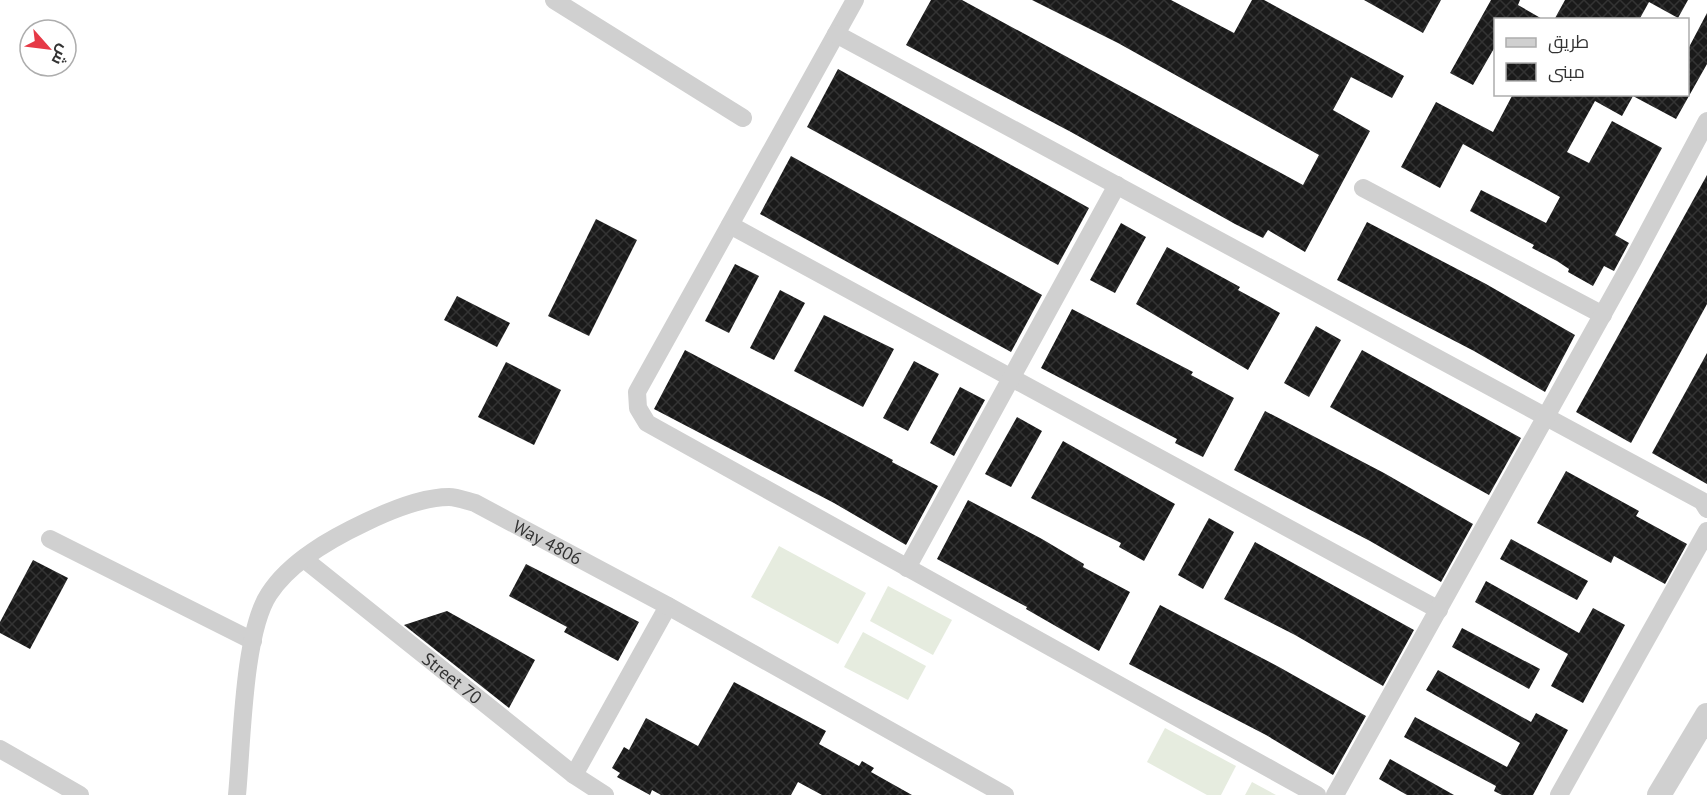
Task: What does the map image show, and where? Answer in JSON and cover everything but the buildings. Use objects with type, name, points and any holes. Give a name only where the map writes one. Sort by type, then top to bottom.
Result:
[{"type":"street","points":[[554,0],[743,118]]},
{"type":"street","points":[[855,0],[637,392],[638,408],[646,423],[1317,795]]},
{"type":"street","points":[[836,34],[1702,501],[1707,509]]},
{"type":"street","points":[[1335,795],[1603,315],[1707,122]]},
{"type":"street","points":[[907,568],[1117,185]]},
{"type":"street","points":[[1363,188],[1603,315]]},
{"type":"street","points":[[730,225],[1439,610]]},
{"type":"street","name":"Way 4806","points":[[237,795],[253,641],[257,622],[269,594],[304,559],[345,532],[376,517],[431,498],[451,496],[475,503],[668,606],[1005,795]]},
{"type":"street","points":[[1559,795],[1707,531]]},
{"type":"street","points":[[50,539],[253,641]]},
{"type":"street","name":"Street 70","points":[[304,559],[573,775],[605,795]]},
{"type":"street","points":[[573,775],[668,606]]},
{"type":"street","points":[[1659,795],[1707,715]]},
{"type":"street","points":[[0,749],[80,795]]},
{"type":"shaded area","points":[[779,546],[866,593],[838,644],[751,597]]},
{"type":"shaded area","points":[[888,586],[952,620],[933,655],[870,621]]},
{"type":"shaded area","points":[[863,632],[926,666],[908,700],[844,667]]},
{"type":"shaded area","points":[[1165,728],[1236,766],[1221,795],[1207,795],[1147,762]]},
{"type":"shaded area","points":[[1252,782],[1276,795],[1245,795]]}]
